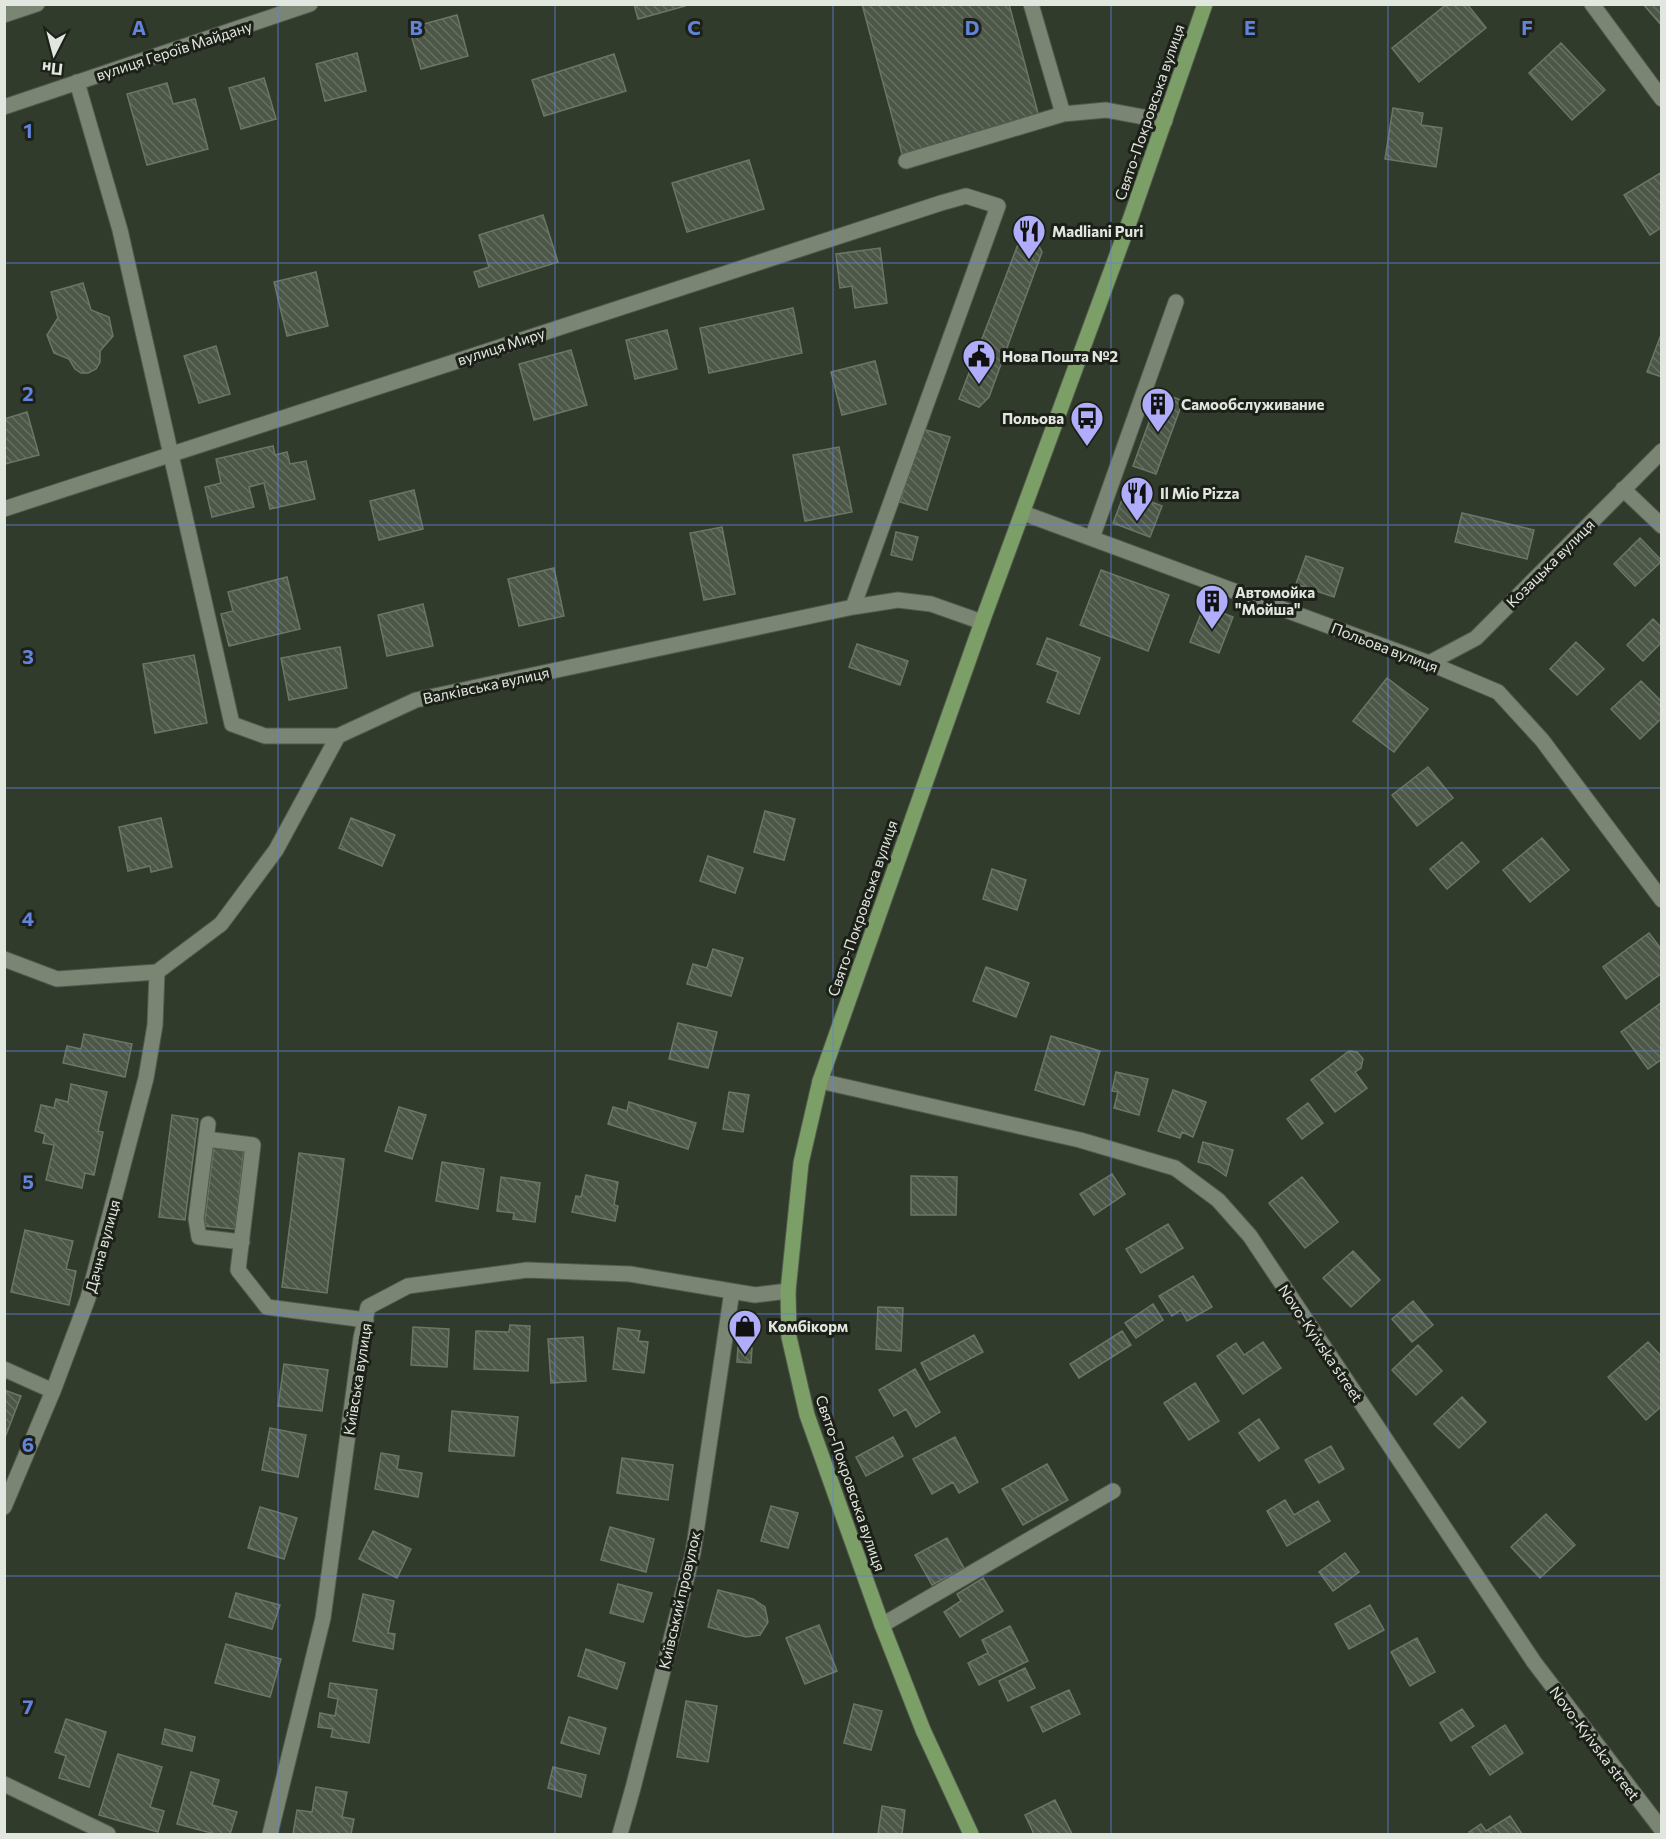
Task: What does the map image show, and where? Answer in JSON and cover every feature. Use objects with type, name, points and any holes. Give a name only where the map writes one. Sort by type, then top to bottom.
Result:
[{"type":"main road","name":"Свято-Покровська вулиця","points":[[970,1834],[922,1730],[807,1415],[789,1337],[788,1291],[801,1163],[820,1081],[982,622],[1165,121],[1205,4]]},
{"type":"street","points":[[4,15],[37,4]]},
{"type":"street","name":"вулиця Героїв Майдану","points":[[4,106],[310,4]]},
{"type":"street","points":[[1031,4],[1063,114]]},
{"type":"street","points":[[1592,4],[1662,99]]},
{"type":"street","points":[[4,959],[57,979],[157,972],[221,924],[276,850],[338,736],[265,736],[232,724],[120,230],[77,82]]},
{"type":"street","points":[[906,162],[1063,114],[1106,110],[1165,121]]},
{"type":"street","name":"вулиця Миру","points":[[4,509],[941,203],[966,196],[998,206],[853,607]]},
{"type":"street","points":[[1092,538],[1176,302]]},
{"type":"street","name":"Козацька вулиця","points":[[1429,663],[1476,638],[1662,452]]},
{"type":"street","points":[[1623,489],[1662,526]]},
{"type":"street","name":"Польова вулиця","points":[[1023,513],[1429,663],[1498,692],[1542,740],[1662,900]]},
{"type":"street","name":"Валківська вулиця","points":[[338,736],[416,700],[853,607],[898,600],[931,604],[982,622]]},
{"type":"street","name":"Дачна вулиця","points":[[4,1507],[53,1391],[88,1298],[134,1131],[146,1078],[155,1025],[157,972]]},
{"type":"street","name":"Novo-Kyivska street","points":[[820,1081],[1080,1140],[1174,1168],[1218,1200],[1250,1236],[1534,1662],[1662,1830]]},
{"type":"street","points":[[242,1242],[200,1237],[196,1219],[207,1132],[253,1145],[242,1242],[238,1270],[267,1307],[366,1320]]},
{"type":"street","name":"Київська вулиця","points":[[270,1834],[323,1618],[361,1338],[368,1307],[408,1286],[527,1270],[630,1274],[755,1294],[788,1291]]},
{"type":"street","name":"Київський провулок","points":[[620,1834],[693,1553],[732,1291]]},
{"type":"street","points":[[4,1369],[53,1391]]},
{"type":"street","points":[[882,1625],[1113,1491]]},
{"type":"street","points":[[4,1784],[108,1834]]},
{"type":"building","points":[[634,4],[684,4],[685,6],[638,19]]},
{"type":"building","points":[[862,4],[1009,4],[1039,117],[902,154]]},
{"type":"building","points":[[1447,4],[1467,4],[1486,28],[1419,82],[1392,48]]},
{"type":"building","points":[[1643,4],[1662,4],[1662,26]]},
{"type":"building","points":[[457,15],[468,56],[421,69],[409,28]]},
{"type":"building","points":[[1561,43],[1605,90],[1572,120],[1529,73]]},
{"type":"building","points":[[357,53],[366,91],[325,101],[316,64]]},
{"type":"building","points":[[614,54],[626,91],[544,116],[532,80]]},
{"type":"building","points":[[264,78],[276,119],[241,129],[229,88]]},
{"type":"building","points":[[167,83],[173,104],[195,99],[208,149],[147,165],[127,94]]},
{"type":"building","points":[[1393,108],[1423,113],[1421,125],[1442,128],[1436,167],[1385,159]]},
{"type":"building","points":[[749,160],[764,209],[687,232],[672,183]]},
{"type":"building","points":[[1662,172],[1662,227],[1650,235],[1624,195]]},
{"type":"building","points":[[543,215],[558,262],[479,287],[474,272],[489,267],[479,235]]},
{"type":"building","points":[[1022,234],[1036,240],[1042,252],[989,397],[979,407],[959,399]]},
{"type":"building","points":[[880,248],[887,303],[855,308],[852,286],[840,288],[836,254]]},
{"type":"building","points":[[316,272],[328,326],[287,336],[274,282]]},
{"type":"building","points":[[83,283],[91,310],[109,317],[113,336],[100,351],[100,362],[96,369],[88,373],[81,373],[75,369],[69,359],[54,353],[47,335],[58,318],[51,292]]},
{"type":"building","points":[[793,308],[802,353],[709,373],[700,328]]},
{"type":"building","points":[[667,330],[677,369],[635,379],[626,340]]},
{"type":"building","points":[[1662,332],[1662,377],[1647,372]]},
{"type":"building","points":[[216,346],[230,394],[199,403],[184,356]]},
{"type":"building","points":[[571,350],[587,405],[534,420],[519,364]]},
{"type":"building","points":[[875,361],[886,404],[842,415],[831,372]]},
{"type":"building","name":"Самообслуживание","points":[[1160,392],[1183,401],[1156,474],[1133,466]]},
{"type":"building","points":[[27,412],[39,455],[5,464],[4,419]]},
{"type":"building","points":[[923,429],[950,437],[927,510],[900,502]]},
{"type":"building","points":[[273,446],[275,455],[287,452],[290,464],[306,461],[315,499],[270,509],[264,483],[249,487],[254,507],[212,517],[205,487],[221,483],[216,459]]},
{"type":"building","points":[[839,447],[852,512],[805,521],[793,455]]},
{"type":"building","points":[[414,490],[423,529],[379,540],[370,501]]},
{"type":"building","points":[[1125,492],[1162,506],[1150,537],[1113,523]]},
{"type":"building","points":[[1462,513],[1534,530],[1527,559],[1455,542]]},
{"type":"building","points":[[722,527],[735,594],[704,600],[690,533]]},
{"type":"building","points":[[896,532],[918,537],[912,560],[891,555]]},
{"type":"building","points":[[1640,538],[1662,561],[1635,586],[1614,564]]},
{"type":"building","points":[[1306,556],[1343,568],[1334,597],[1296,584]]},
{"type":"building","points":[[554,568],[564,616],[519,626],[508,579]]},
{"type":"building","points":[[1101,570],[1169,595],[1148,651],[1080,625]]},
{"type":"building","points":[[287,577],[300,629],[229,646],[221,614],[233,611],[228,592]]},
{"type":"building","points":[[423,604],[433,646],[387,656],[378,615]]},
{"type":"building","name":"Автомойка \"Мойша\"","points":[[1204,606],[1233,617],[1219,653],[1190,642]]},
{"type":"building","points":[[1653,619],[1662,628],[1662,642],[1643,661],[1627,645]]},
{"type":"building","points":[[1047,638],[1100,658],[1079,714],[1047,702],[1058,672],[1037,664]]},
{"type":"building","points":[[1576,642],[1604,669],[1577,695],[1550,669]]},
{"type":"building","points":[[857,644],[908,661],[900,685],[849,667]]},
{"type":"building","points":[[340,647],[347,688],[289,700],[281,658]]},
{"type":"building","points":[[194,655],[207,723],[155,733],[143,664]]},
{"type":"building","points":[[1387,678],[1428,709],[1394,752],[1353,721]]},
{"type":"building","points":[[1641,681],[1662,702],[1662,718],[1640,739],[1611,709]]},
{"type":"building","points":[[1428,767],[1453,798],[1417,826],[1392,795]]},
{"type":"building","points":[[765,811],[795,819],[784,860],[754,852]]},
{"type":"building","points":[[161,818],[172,867],[151,872],[150,866],[128,871],[119,827]]},
{"type":"building","points":[[351,818],[395,835],[382,866],[339,848]]},
{"type":"building","points":[[1542,838],[1569,870],[1530,902],[1503,870]]},
{"type":"building","points":[[1462,842],[1479,862],[1447,889],[1430,869]]},
{"type":"building","points":[[708,856],[743,868],[735,893],[700,881]]},
{"type":"building","points":[[992,869],[1026,880],[1017,910],[983,899]]},
{"type":"building","points":[[1649,933],[1662,950],[1662,973],[1626,999],[1603,967]]},
{"type":"building","points":[[713,949],[743,958],[731,996],[687,984],[693,964],[707,968]]},
{"type":"building","points":[[986,967],[1029,983],[1016,1017],[973,1001]]},
{"type":"building","points":[[1661,1003],[1662,1059],[1648,1069],[1621,1032]]},
{"type":"building","points":[[678,1023],[717,1032],[708,1068],[669,1059]]},
{"type":"building","points":[[84,1034],[132,1044],[125,1077],[63,1063],[67,1046],[81,1049]]},
{"type":"building","points":[[1051,1036],[1100,1051],[1084,1105],[1035,1090]]},
{"type":"building","points":[[1349,1051],[1357,1052],[1363,1059],[1361,1068],[1355,1072],[1367,1088],[1335,1112],[1311,1080]]},
{"type":"building","points":[[1116,1072],[1148,1079],[1139,1115],[1114,1108],[1118,1092],[1112,1091]]},
{"type":"building","points":[[71,1084],[107,1092],[98,1131],[103,1132],[94,1175],[85,1173],[82,1188],[46,1180],[54,1145],[43,1143],[45,1134],[35,1131],[41,1105],[54,1108],[56,1099],[68,1102]]},
{"type":"building","points":[[1173,1090],[1206,1102],[1193,1137],[1182,1132],[1180,1138],[1158,1131]]},
{"type":"building","points":[[729,1092],[749,1095],[743,1132],[723,1129]]},
{"type":"building","points":[[629,1102],[696,1123],[688,1149],[608,1124],[613,1107],[627,1111]]},
{"type":"building","points":[[1308,1103],[1323,1123],[1302,1139],[1287,1119]]},
{"type":"building","points":[[399,1107],[426,1115],[412,1159],[385,1151]]},
{"type":"building","points":[[172,1115],[198,1119],[185,1220],[159,1217]]},
{"type":"building","points":[[1203,1142],[1233,1150],[1226,1176],[1210,1165],[1198,1162]]},
{"type":"building","points":[[214,1145],[244,1148],[235,1229],[204,1226]]},
{"type":"building","points":[[299,1153],[344,1159],[327,1293],[282,1287]]},
{"type":"building","points":[[442,1162],[484,1169],[478,1209],[436,1201]]},
{"type":"building","points":[[1112,1174],[1125,1194],[1094,1215],[1080,1194]]},
{"type":"building","points":[[586,1175],[618,1182],[614,1205],[618,1206],[615,1221],[572,1212],[576,1196],[581,1197]]},
{"type":"building","points":[[911,1176],[957,1177],[956,1215],[911,1215]]},
{"type":"building","points":[[501,1177],[540,1183],[535,1222],[513,1219],[514,1213],[497,1211]]},
{"type":"building","points":[[1302,1177],[1338,1222],[1305,1248],[1269,1203]]},
{"type":"building","points":[[1168,1224],[1183,1248],[1141,1273],[1126,1249]]},
{"type":"building","points":[[25,1230],[73,1241],[66,1269],[76,1271],[69,1305],[11,1292]]},
{"type":"building","points":[[1353,1251],[1380,1280],[1351,1307],[1323,1278]]},
{"type":"building","points":[[1193,1276],[1212,1307],[1187,1321],[1181,1310],[1172,1316],[1159,1296]]},
{"type":"building","points":[[1413,1301],[1433,1325],[1412,1342],[1392,1319]]},
{"type":"building","points":[[1153,1304],[1163,1320],[1136,1338],[1125,1323]]},
{"type":"building","points":[[878,1307],[903,1308],[901,1351],[876,1349]]},
{"type":"building","points":[[510,1325],[530,1326],[528,1371],[474,1369],[476,1331],[509,1332]]},
{"type":"building","points":[[413,1327],[449,1329],[447,1367],[411,1365]]},
{"type":"building","points":[[618,1328],[640,1331],[638,1341],[648,1342],[644,1373],[613,1369]]},
{"type":"building","points":[[1122,1331],[1131,1345],[1079,1378],[1070,1364]]},
{"type":"building","points":[[974,1335],[983,1352],[930,1380],[921,1363]]},
{"type":"building","points":[[583,1337],[586,1381],[551,1383],[548,1339]]},
{"type":"building","points":[[1263,1342],[1281,1368],[1243,1394],[1217,1356],[1236,1343],[1244,1355]]},
{"type":"building","points":[[1648,1342],[1662,1357],[1662,1406],[1646,1420],[1608,1377]]},
{"type":"building","points":[[1418,1345],[1442,1371],[1416,1395],[1392,1370]]},
{"type":"building","name":"Комбікорм","points":[[738,1347],[752,1348],[751,1363],[737,1362]]},
{"type":"building","points":[[284,1364],[328,1370],[322,1411],[278,1406]]},
{"type":"building","points":[[915,1369],[940,1412],[916,1427],[906,1409],[894,1416],[879,1390]]},
{"type":"building","points":[[1195,1383],[1219,1421],[1189,1440],[1164,1403]]},
{"type":"building","points":[[4,1390],[21,1396],[4,1440]]},
{"type":"building","points":[[1462,1397],[1486,1422],[1459,1448],[1434,1424]]},
{"type":"building","points":[[452,1411],[518,1417],[514,1456],[449,1451]]},
{"type":"building","points":[[1259,1419],[1279,1448],[1259,1461],[1239,1433]]},
{"type":"building","points":[[270,1428],[306,1435],[298,1477],[262,1470]]},
{"type":"building","points":[[893,1437],[903,1456],[866,1476],[856,1457]]},
{"type":"building","points":[[955,1437],[978,1482],[959,1493],[953,1482],[932,1494],[913,1459]]},
{"type":"building","points":[[1331,1446],[1344,1469],[1319,1483],[1305,1460]]},
{"type":"building","points":[[381,1453],[399,1456],[397,1469],[422,1473],[418,1497],[375,1489]]},
{"type":"building","points":[[622,1458],[673,1465],[668,1500],[617,1493]]},
{"type":"building","points":[[1047,1464],[1068,1500],[1023,1525],[1002,1489]]},
{"type":"building","points":[[1285,1500],[1294,1515],[1318,1501],[1330,1521],[1287,1546],[1267,1511]]},
{"type":"building","points":[[771,1506],[798,1513],[788,1548],[761,1541]]},
{"type":"building","points":[[260,1507],[297,1518],[284,1559],[248,1548]]},
{"type":"building","points":[[1546,1514],[1575,1545],[1540,1578],[1511,1547]]},
{"type":"building","points":[[610,1527],[654,1539],[646,1572],[601,1560]]},
{"type":"building","points":[[373,1531],[411,1549],[397,1578],[359,1559]]},
{"type":"building","points":[[947,1538],[964,1568],[932,1585],[915,1555]]},
{"type":"building","points":[[1345,1553],[1359,1572],[1333,1591],[1319,1572]]},
{"type":"building","points":[[983,1578],[1003,1611],[960,1637],[944,1612],[961,1601],[957,1594]]},
{"type":"building","points":[[618,1584],[652,1593],[643,1622],[610,1613]]},
{"type":"building","points":[[718,1590],[753,1599],[765,1607],[768,1622],[760,1635],[746,1637],[708,1627]]},
{"type":"building","points":[[236,1593],[280,1605],[272,1629],[229,1617]]},
{"type":"building","points":[[363,1594],[394,1601],[388,1633],[395,1634],[393,1649],[353,1641]]},
{"type":"building","points":[[1370,1605],[1384,1630],[1349,1649],[1335,1624]]},
{"type":"building","points":[[819,1625],[837,1671],[805,1684],[786,1638]]},
{"type":"building","points":[[1010,1626],[1028,1661],[979,1685],[968,1663],[988,1653],[982,1640]]},
{"type":"building","points":[[1417,1638],[1435,1672],[1410,1686],[1391,1652]]},
{"type":"building","points":[[226,1644],[281,1659],[270,1697],[215,1683]]},
{"type":"building","points":[[586,1649],[625,1663],[617,1689],[578,1676]]},
{"type":"building","points":[[1025,1668],[1035,1688],[1008,1701],[999,1681]]},
{"type":"building","points":[[330,1683],[377,1690],[369,1743],[331,1737],[333,1729],[318,1727],[320,1713],[335,1716],[338,1699],[328,1697]]},
{"type":"building","points":[[1069,1690],[1080,1714],[1043,1732],[1031,1707]]},
{"type":"building","points":[[686,1701],[717,1706],[708,1762],[677,1757]]},
{"type":"building","points":[[854,1704],[882,1711],[871,1750],[844,1743]]},
{"type":"building","points":[[1462,1709],[1474,1726],[1451,1741],[1440,1723]]},
{"type":"building","points":[[569,1717],[606,1728],[599,1754],[561,1743]]},
{"type":"building","points":[[66,1719],[106,1732],[89,1787],[59,1778],[66,1756],[55,1752]]},
{"type":"building","points":[[1505,1725],[1523,1753],[1490,1775],[1472,1747]]},
{"type":"building","points":[[165,1729],[195,1737],[192,1751],[162,1744]]},
{"type":"building","points":[[118,1754],[162,1767],[150,1807],[164,1811],[158,1832],[99,1815]]},
{"type":"building","points":[[553,1767],[586,1775],[581,1797],[548,1788]]},
{"type":"building","points":[[191,1772],[219,1780],[212,1805],[237,1812],[230,1834],[215,1834],[177,1824]]},
{"type":"building","points":[[316,1787],[347,1792],[342,1817],[354,1819],[351,1834],[293,1834],[297,1810],[312,1812]]},
{"type":"building","points":[[1055,1800],[1072,1834],[1034,1834],[1025,1815]]},
{"type":"building","points":[[882,1806],[905,1810],[902,1834],[878,1834]]},
{"type":"building","points":[[1510,1816],[1522,1834],[1471,1834],[1469,1832],[1481,1824],[1486,1831]]},
{"type":"place","name":"Madliani Puri","points":[[1029,260]]},
{"type":"place","name":"Нова Пошта №2","points":[[979,385]]},
{"type":"place","name":"Самообслуживание","points":[[1158,433]]},
{"type":"place","name":"Польова","points":[[1087,447]]},
{"type":"place","name":"Il Mio Pizza","points":[[1137,522]]},
{"type":"place","name":"Автомойка \"Мойша\"","points":[[1212,630]]},
{"type":"place","name":"Комбікорм","points":[[745,1355]]}]
